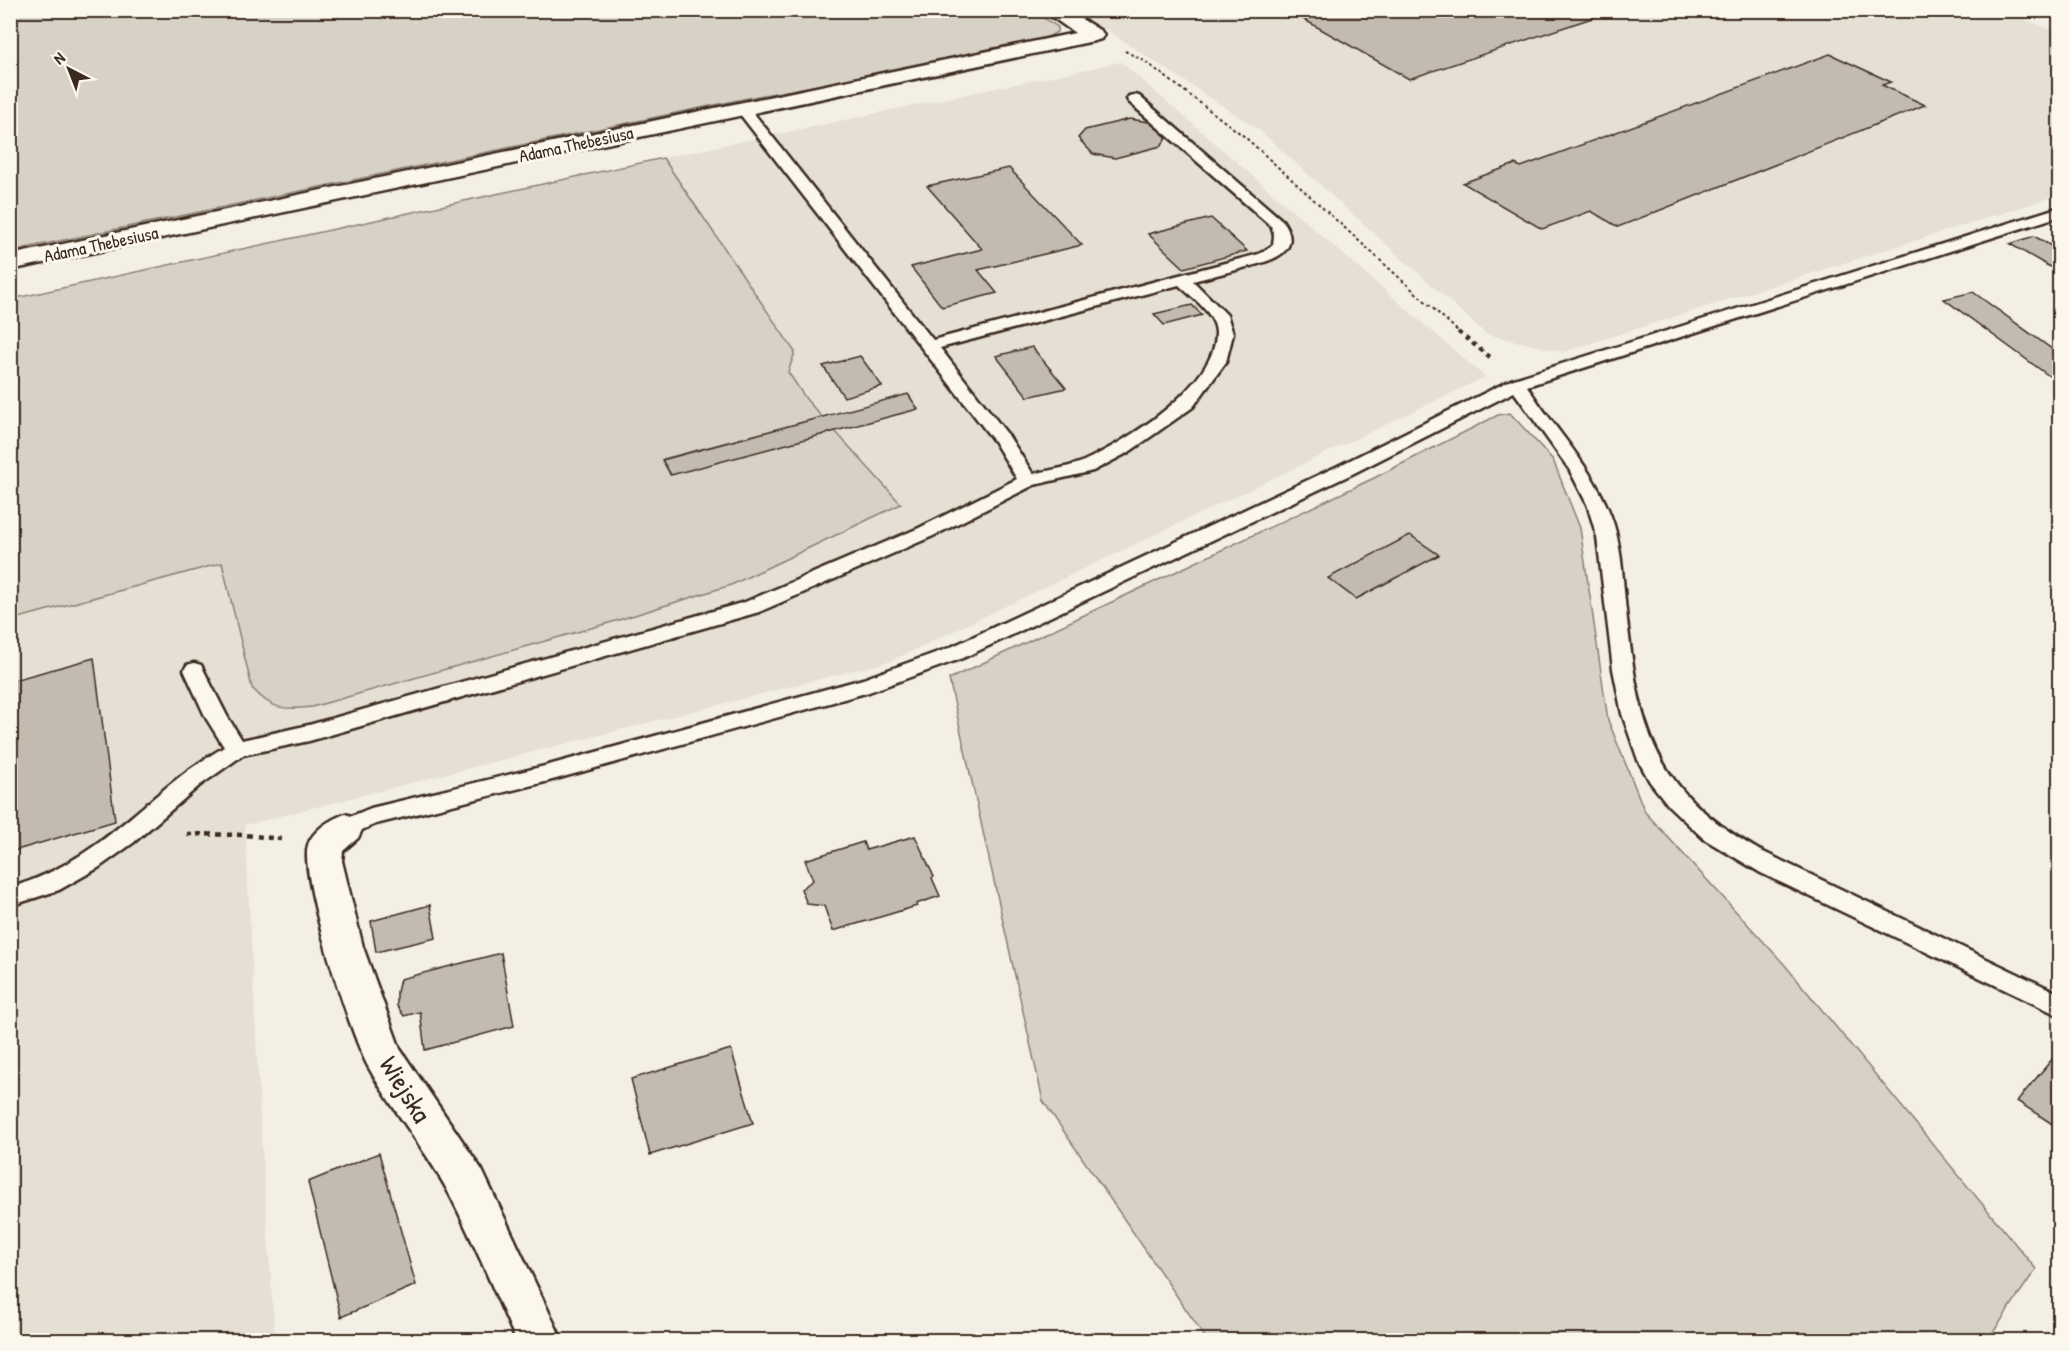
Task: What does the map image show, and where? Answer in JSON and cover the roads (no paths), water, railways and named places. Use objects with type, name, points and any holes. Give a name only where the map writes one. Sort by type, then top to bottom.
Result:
[{"type":"street","name":"Adama Thebesiusa","points":[[10,263],[1094,35],[1052,10]]},
{"type":"street","name":"Wiejska","points":[[336,836],[324,861],[344,947],[383,1056],[467,1184],[539,1341]]},
{"type":"lane","points":[[929,346],[1278,252],[1283,244],[1283,234],[1278,225],[1134,99]]},
{"type":"lane","points":[[743,109],[1002,439],[1028,481]]},
{"type":"lane","points":[[336,836],[371,817],[545,774],[869,686],[945,657],[1345,470],[1517,384],[2060,211]]},
{"type":"lane","points":[[10,897],[51,884],[90,862],[125,837],[191,780],[237,749],[321,730],[752,607],[936,528],[1028,481],[1086,467],[1123,448],[1187,402],[1217,362],[1225,334],[1219,315],[1181,278]]},
{"type":"lane","points":[[1517,384],[1528,404],[1572,458],[1592,490],[1605,527],[1623,679],[1635,726],[1650,763],[1672,793],[1697,821],[1737,848],[1807,886],[2060,1006]]},
{"type":"lane","points":[[194,670],[218,718],[237,749]]}]
